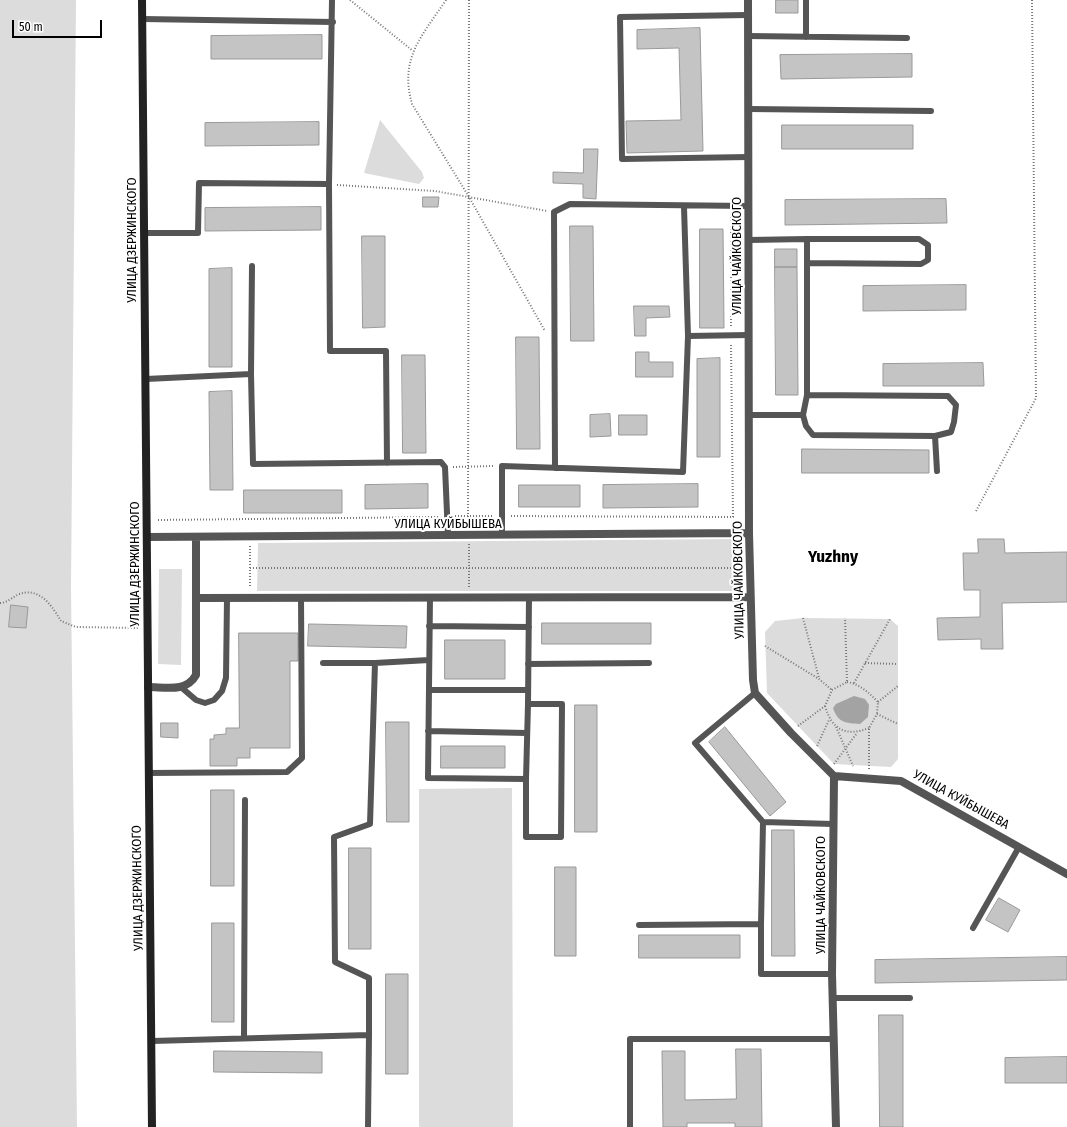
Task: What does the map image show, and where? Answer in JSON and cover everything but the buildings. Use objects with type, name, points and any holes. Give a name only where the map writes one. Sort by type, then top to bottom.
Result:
[{"type":"main road","name":"УЛИЦА ДЗЕРЖИНСКОГО","points":[[142,0],[152,1127]]},
{"type":"street","name":"УЛИЦА ЧАЙКОВСКОГО","points":[[748,0],[749,533],[753,680],[755,694]]},
{"type":"street","name":"УЛИЦА КУЙБЫШЕВА","points":[[147,538],[749,533]]},
{"type":"street","points":[[148,686],[182,688],[192,682],[196,675],[196,538]]},
{"type":"street","points":[[196,598],[750,597]]},
{"type":"street","points":[[755,694],[834,776]]},
{"type":"street","name":"УЛИЦА ЧАЙКОВСКОГО","points":[[834,776],[832,974],[836,1127]]},
{"type":"street","name":"УЛИЦА КУЙБЫШЕВА","points":[[834,776],[902,781],[1067,874]]},
{"type":"lane","points":[[332,0],[333,22],[329,184],[330,351],[386,351],[387,463]]},
{"type":"lane","points":[[806,0],[806,37]]},
{"type":"lane","points":[[748,15],[620,17],[622,159],[748,157]]},
{"type":"lane","points":[[143,19],[333,22]]},
{"type":"lane","points":[[748,36],[908,38]]},
{"type":"lane","points":[[748,109],[931,111]]},
{"type":"lane","points":[[144,233],[198,233],[199,183],[329,184]]},
{"type":"lane","points":[[555,468],[554,212],[570,204],[749,206]]},
{"type":"lane","points":[[502,535],[502,466],[683,472],[688,336],[684,206]]},
{"type":"lane","points":[[807,239],[808,395],[802,415],[806,426],[813,435],[935,436],[951,432],[954,422],[956,405],[948,396],[808,395]]},
{"type":"lane","points":[[749,240],[919,239],[928,245],[928,260],[921,264],[807,263]]},
{"type":"lane","points":[[252,266],[251,374],[253,464],[441,462],[445,467],[448,536]]},
{"type":"lane","points":[[688,336],[749,335]]},
{"type":"lane","points":[[146,379],[251,374]]},
{"type":"lane","points":[[749,415],[802,415]]},
{"type":"lane","points":[[935,436],[937,471]]},
{"type":"lane","points":[[148,773],[287,772],[302,758],[301,597]]},
{"type":"lane","points":[[430,597],[428,778],[526,779]]},
{"type":"lane","points":[[528,704],[562,704],[561,837],[526,837],[529,597]]},
{"type":"lane","points":[[182,688],[196,700],[205,703],[214,700],[222,691],[226,678],[227,598]]},
{"type":"lane","points":[[429,626],[529,627]]},
{"type":"lane","points":[[323,663],[375,663],[429,660]]},
{"type":"lane","points":[[368,1127],[369,978],[335,962],[334,838],[370,824],[375,663]]},
{"type":"lane","points":[[528,664],[649,663]]},
{"type":"lane","points":[[429,690],[528,690]]},
{"type":"lane","points":[[755,694],[695,743],[763,822],[761,974],[832,974]]},
{"type":"lane","points":[[428,731],[527,732]]},
{"type":"lane","points":[[244,1038],[245,800]]},
{"type":"lane","points":[[763,822],[833,824]]},
{"type":"lane","points":[[973,928],[1019,847]]},
{"type":"lane","points":[[639,925],[761,924]]},
{"type":"lane","points":[[833,998],[910,998]]},
{"type":"lane","points":[[152,1040],[369,1035]]},
{"type":"lane","points":[[630,1127],[630,1039],[833,1039]]},
{"type":"path","points":[[350,0],[413,51]]},
{"type":"path","points":[[446,0],[413,51],[407,73],[408,88],[412,104],[469,196],[554,348]]},
{"type":"path","points":[[469,0],[468,536],[470,597]]},
{"type":"path","points":[[976,511],[1036,398],[1032,0]]},
{"type":"path","points":[[329,184],[435,191],[554,212]]},
{"type":"path","points":[[731,206],[733,517]]},
{"type":"path","points":[[445,467],[502,466]]},
{"type":"path","points":[[250,537],[250,597]]},
{"type":"path","points":[[250,568],[750,568]]},
{"type":"path","points":[[0,603],[3,603],[19,594],[35,593],[50,603],[61,622],[76,627],[147,628]]},
{"type":"path","points":[[803,618],[819,679]]},
{"type":"path","points":[[845,618],[847,682]]},
{"type":"path","points":[[854,683],[890,619]]},
{"type":"path","points":[[765,646],[819,679],[832,690]]},
{"type":"path","points":[[865,663],[898,664]]},
{"type":"path","points":[[798,726],[825,706],[832,690],[847,682],[854,683],[867,691],[878,702]]},
{"type":"path","points":[[869,778],[869,728],[877,714],[878,702],[898,686]]},
{"type":"path","points":[[825,706],[829,720],[836,727],[854,766]]},
{"type":"path","points":[[877,714],[898,724]]},
{"type":"path","points":[[817,746],[829,720]]},
{"type":"path","points":[[836,727],[857,733]]},
{"type":"path","points":[[834,764],[857,733],[869,728]]},
{"type":"shaded area","points":[[0,0],[76,0],[71,587],[77,1127],[0,1127]]},
{"type":"shaded area","points":[[380,120],[422,172],[424,178],[419,184],[364,173]]},
{"type":"shaded area","points":[[732,539],[733,591],[257,591],[258,543]]},
{"type":"shaded area","points":[[159,569],[182,569],[181,665],[158,664]]},
{"type":"shaded area","points":[[803,618],[890,619],[898,626],[898,759],[891,767],[834,764],[767,693],[765,632],[775,621]]},
{"type":"shaded area","points":[[854,696],[865,699],[869,705],[868,717],[860,724],[843,721],[837,717],[833,708],[836,704]]},
{"type":"shaded area","points":[[512,788],[513,1127],[419,1127],[419,789]]},
{"type":"district","name":"Yuzhny","points":[[833,557]]}]
